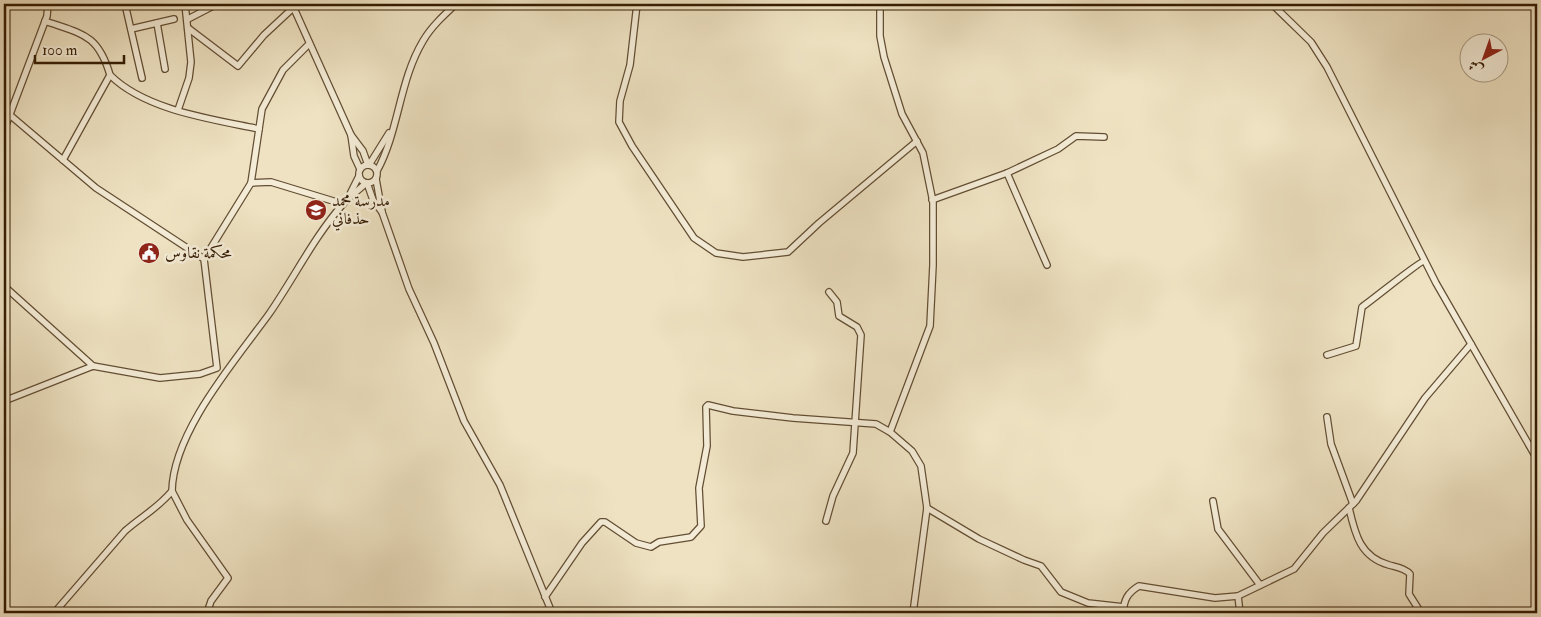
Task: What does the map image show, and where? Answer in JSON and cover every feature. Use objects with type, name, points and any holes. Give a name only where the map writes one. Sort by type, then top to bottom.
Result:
[{"type":"street","points":[[4,130],[45,21],[48,4]]},
{"type":"street","points":[[125,4],[142,78]]},
{"type":"street","points":[[178,110],[190,70],[188,19],[185,4]]},
{"type":"street","points":[[188,19],[217,4]]},
{"type":"street","points":[[382,212],[380,192],[376,179],[377,171],[385,155],[420,46],[432,28],[456,4]]},
{"type":"street","points":[[637,4],[630,65],[620,100],[620,122],[632,146],[694,238],[716,252],[744,257],[788,252],[818,223],[916,141]]},
{"type":"street","points":[[880,4],[880,36],[884,57],[902,114],[923,153],[932,200],[934,265],[930,326],[890,432]]},
{"type":"street","points":[[1272,4],[1311,42],[1326,67],[1424,261],[1537,459]]},
{"type":"street","points":[[188,28],[238,66],[264,35],[293,6],[351,135],[363,150],[368,165],[377,171]]},
{"type":"street","points":[[131,29],[174,19]]},
{"type":"street","points":[[45,21],[80,33],[93,41],[105,57],[110,75],[122,87],[178,110],[258,129]]},
{"type":"street","points":[[156,23],[165,69]]},
{"type":"street","points":[[217,368],[204,259],[251,183],[262,109],[283,70],[309,44]]},
{"type":"street","points":[[63,160],[110,75]]},
{"type":"street","points":[[4,110],[96,188],[204,259]]},
{"type":"street","points":[[207,613],[210,601],[228,578],[187,520],[172,492],[172,474],[204,404],[228,367],[269,314],[345,202],[360,172],[378,152],[392,129]]},
{"type":"street","points":[[351,135],[354,156],[360,172],[382,212],[409,289],[434,343],[464,421],[500,485],[552,613]]},
{"type":"street","points":[[932,200],[1008,173],[1058,148],[1076,136],[1104,137]]},
{"type":"street","points":[[363,150],[378,152]]},
{"type":"street","points":[[1008,173],[1047,266]]},
{"type":"street","points":[[345,202],[366,183],[376,179]]},
{"type":"street","points":[[251,183],[271,182],[345,202]]},
{"type":"street","points":[[360,189],[369,191]]},
{"type":"street","points":[[1327,355],[1356,346],[1362,307],[1407,274],[1419,262],[1424,261]]},
{"type":"street","points":[[4,286],[93,366]]},
{"type":"street","points":[[826,521],[833,496],[853,453],[857,422],[859,345],[861,335],[857,327],[840,316],[837,302],[829,292]]},
{"type":"street","points":[[927,508],[979,539],[1041,566],[1061,592],[1088,603],[1124,610],[1124,599],[1132,590],[1139,586],[1216,598],[1238,596],[1294,569],[1323,533],[1351,506],[1426,398],[1471,344]]},
{"type":"street","points":[[4,401],[93,366],[160,378],[200,374],[217,368],[228,367]]},
{"type":"street","points":[[545,597],[582,543],[601,522],[605,522],[636,543],[651,547],[659,542],[691,537],[697,533],[701,526],[698,488],[706,446],[706,407],[708,405],[733,411],[792,418],[876,424],[890,432],[912,450],[921,466],[927,508],[913,613]]},
{"type":"street","points":[[1327,417],[1331,444],[1351,506],[1355,535],[1369,555],[1384,564],[1405,569],[1410,574],[1409,594],[1421,613]]},
{"type":"street","points":[[54,613],[125,531],[138,519],[159,507],[172,492]]},
{"type":"street","points":[[1213,501],[1218,529],[1260,585]]},
{"type":"street","points":[[4,578],[6,584],[4,613]]},
{"type":"street","points":[[1238,596],[1240,613]]},
{"type":"place","name":"مدرسة محمد حذفاني","points":[[316,210]]},
{"type":"place","name":"محكمة نقاوس","points":[[149,253]]}]
